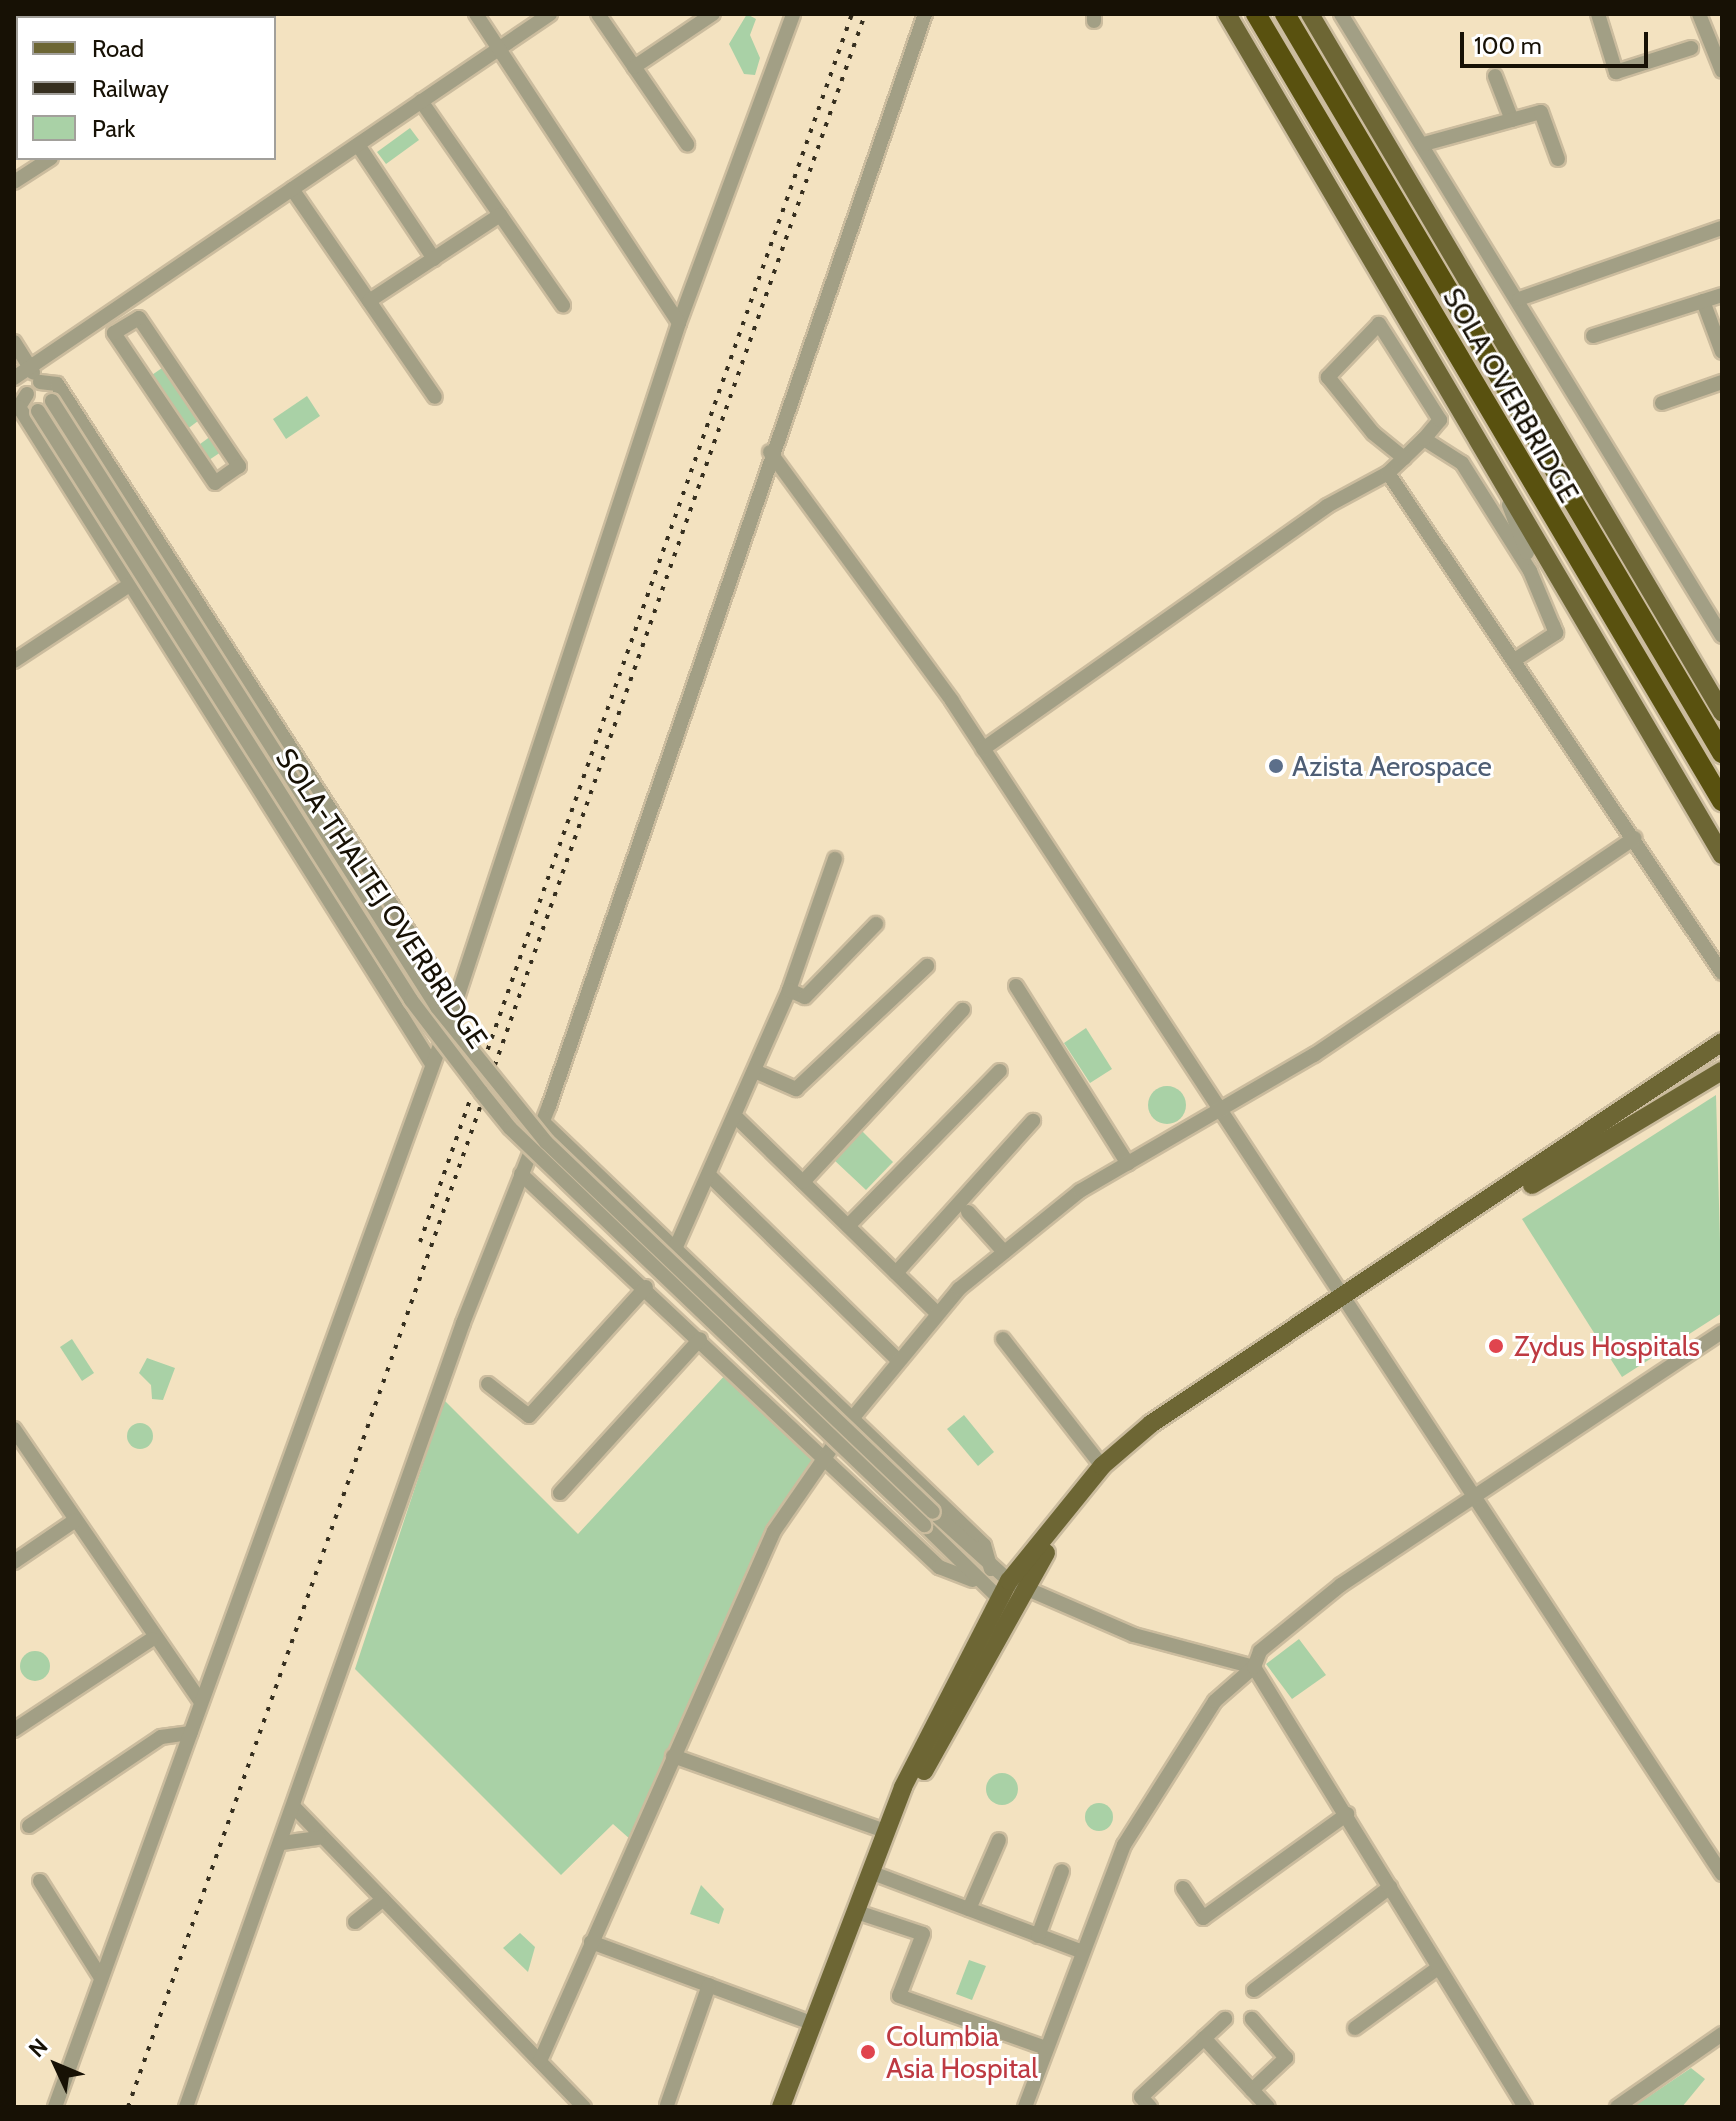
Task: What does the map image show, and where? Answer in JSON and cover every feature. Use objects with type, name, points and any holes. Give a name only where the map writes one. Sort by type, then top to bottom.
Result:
[{"type":"highway","name":"SOLA OVERBRIDGE","points":[[1256,14],[1722,801]]},
{"type":"highway","name":"SOLA OVERBRIDGE","points":[[1285,14],[1722,753]]},
{"type":"main road","points":[[1227,14],[1722,855]]},
{"type":"main road","points":[[1310,14],[1722,712]]},
{"type":"main road","points":[[1016,1584],[1115,1470],[1348,1298],[1722,1042]]},
{"type":"main road","points":[[781,2107],[882,1830],[1016,1584],[1102,1466],[1151,1424],[1348,1298],[1722,1071]]},
{"type":"main road","points":[[794,2107],[878,1875],[1005,1605]]},
{"type":"street","points":[[476,14],[679,323]]},
{"type":"street","points":[[15,376],[550,14]]},
{"type":"street","points":[[598,14],[687,144]]},
{"type":"street","points":[[634,67],[713,14]]},
{"type":"street","points":[[55,2107],[455,1004],[679,323],[793,14]]},
{"type":"street","points":[[186,2107],[521,1174],[543,1122],[770,452],[925,14]]},
{"type":"street","points":[[1341,14],[1519,299],[1722,636]]},
{"type":"street","points":[[1598,14],[1611,73],[1691,48]]},
{"type":"street","points":[[1699,14],[1722,71]]},
{"type":"street","points":[[1495,76],[1512,120]]},
{"type":"street","points":[[421,101],[563,305]]},
{"type":"street","points":[[1424,144],[1541,112],[1558,159]]},
{"type":"street","points":[[358,145],[434,259]]},
{"type":"street","points":[[14,182],[48,160]]},
{"type":"street","points":[[292,189],[435,397]]},
{"type":"street","points":[[369,301],[500,215]]},
{"type":"street","points":[[1519,299],[1722,228]]},
{"type":"street","points":[[1593,336],[1722,295]]},
{"type":"street","points":[[1703,301],[1722,352]]},
{"type":"street","points":[[112,311],[215,483],[239,466],[139,318],[123,328]]},
{"type":"street","points":[[983,749],[1327,506],[1388,473],[1404,458],[1424,439],[1440,420],[1379,324],[1328,377],[1373,433],[1404,458]]},
{"type":"street","name":"SOLA-THALTEJ OVERBRIDGE","points":[[14,342],[437,1007],[546,1142],[928,1518]]},
{"type":"street","name":"SOLA-THALTEJ OVERBRIDGE","points":[[15,376],[137,580],[411,1000],[510,1128],[928,1518]]},
{"type":"street","points":[[40,382],[57,384],[455,1004]]},
{"type":"street","points":[[1662,403],[1722,382]]},
{"type":"street","points":[[27,394],[19,407],[137,580],[432,1064]]},
{"type":"street","points":[[1424,439],[1462,463],[1530,571],[1556,633]]},
{"type":"street","points":[[770,452],[983,749],[1217,1114],[1348,1298],[1474,1498],[1722,1874]]},
{"type":"street","points":[[1497,472],[1556,633]]},
{"type":"street","points":[[1388,473],[1516,659],[1722,973]]},
{"type":"street","points":[[14,661],[137,580]]},
{"type":"street","points":[[1516,659],[1556,633]]},
{"type":"street","points":[[540,2061],[774,1531],[851,1420],[938,1314],[1004,1252],[1080,1191],[1217,1114],[1634,838]]},
{"type":"street","points":[[675,1249],[738,1119],[789,990],[835,859]]},
{"type":"street","points":[[789,990],[805,997],[876,924]]},
{"type":"street","points":[[757,1072],[796,1089],[927,966]]},
{"type":"street","points":[[1016,986],[1128,1164]]},
{"type":"street","points":[[803,1182],[963,1010]]},
{"type":"street","points":[[848,1226],[1000,1071]]},
{"type":"street","points":[[738,1119],[938,1314]]},
{"type":"street","points":[[896,1273],[1033,1121]]},
{"type":"street","points":[[543,1122],[984,1545],[991,1569]]},
{"type":"street","points":[[521,1174],[646,1287],[939,1567],[973,1580]]},
{"type":"street","points":[[710,1176],[899,1361]]},
{"type":"street","points":[[968,1212],[1004,1252]]},
{"type":"street","points":[[488,1384],[529,1416],[646,1287]]},
{"type":"street","points":[[1025,2107],[1080,1951],[1124,1845],[1171,1762],[1215,1701],[1254,1667],[1260,1651],[1341,1585],[1722,1332]]},
{"type":"street","points":[[560,1493],[700,1339]]},
{"type":"street","points":[[1003,1339],[1102,1466]]},
{"type":"street","points":[[14,1429],[152,1639],[200,1701]]},
{"type":"street","points":[[928,1518],[991,1569],[1016,1584],[1134,1635],[1254,1667],[1525,2107]]},
{"type":"street","points":[[928,1518],[973,1580],[1005,1605]]},
{"type":"street","points":[[14,1562],[74,1521]]},
{"type":"street","points":[[14,1730],[152,1639]]},
{"type":"street","points":[[29,1826],[161,1737],[191,1733]]},
{"type":"street","points":[[673,1756],[882,1830]]},
{"type":"street","points":[[295,1808],[319,1838],[383,1899],[584,2107]]},
{"type":"street","points":[[1183,1888],[1203,1918],[1347,1814]]},
{"type":"street","points":[[282,1843],[319,1838]]},
{"type":"street","points":[[969,1909],[999,1840]]},
{"type":"street","points":[[1038,1936],[1062,1871]]},
{"type":"street","points":[[878,1875],[1080,1951]]},
{"type":"street","points":[[40,1881],[101,1978]]},
{"type":"street","points":[[1254,1990],[1390,1887]]},
{"type":"street","points":[[355,1922],[383,1899]]},
{"type":"street","points":[[863,1914],[923,1934],[899,1996],[1046,2048]]},
{"type":"street","points":[[591,1942],[811,2023]]},
{"type":"street","points":[[1355,2028],[1438,1968]]},
{"type":"street","points":[[667,2105],[709,1985]]},
{"type":"street","points":[[1150,2107],[1141,2097],[1225,2019]]},
{"type":"street","points":[[1252,2019],[1286,2058],[1252,2090]]},
{"type":"street","points":[[1617,2107],[1722,2034]]},
{"type":"street","points":[[1204,2038],[1268,2107]]},
{"type":"green space","points":[[747,14],[756,19],[750,35],[760,58],[755,75],[744,74],[729,44]]},
{"type":"green space","points":[[410,128],[419,140],[386,164],[377,152]]},
{"type":"green space","points":[[162,368],[198,421],[186,430],[149,377]]},
{"type":"green space","points":[[307,396],[320,416],[286,439],[273,419]]},
{"type":"green space","points":[[211,436],[221,452],[206,462],[196,447]]},
{"type":"green space","points":[[1086,1028],[1112,1069],[1090,1083],[1064,1043]]},
{"type":"green space","points":[[1167,1086],[1180,1092],[1186,1105],[1180,1118],[1167,1124],[1154,1118],[1148,1105],[1154,1092]]},
{"type":"green space","points":[[1716,1095],[1722,1313],[1622,1377],[1522,1219]]},
{"type":"green space","points":[[861,1130],[893,1162],[866,1190],[833,1159]]},
{"type":"green space","points":[[72,1339],[94,1373],[82,1381],[60,1347]]},
{"type":"green space","points":[[147,1358],[175,1368],[163,1400],[152,1399],[151,1385],[139,1373]]},
{"type":"green space","points":[[727,1373],[818,1461],[772,1529],[631,1840],[613,1824],[561,1875],[355,1669],[444,1400],[578,1534]]},
{"type":"green space","points":[[964,1415],[994,1452],[978,1466],[947,1429]]},
{"type":"green space","points":[[140,1423],[149,1427],[153,1436],[149,1445],[140,1449],[131,1445],[127,1436],[131,1427]]},
{"type":"green space","points":[[1299,1639],[1326,1675],[1292,1699],[1266,1664]]},
{"type":"green space","points":[[35,1651],[45,1656],[50,1666],[45,1676],[35,1681],[25,1676],[20,1666],[25,1656]]},
{"type":"green space","points":[[1002,1773],[1013,1778],[1018,1789],[1013,1800],[1002,1805],[991,1800],[986,1789],[991,1778]]},
{"type":"green space","points":[[1099,1803],[1109,1807],[1113,1817],[1109,1827],[1099,1831],[1089,1827],[1085,1817],[1089,1807]]},
{"type":"green space","points":[[701,1885],[724,1909],[719,1924],[690,1914]]},
{"type":"green space","points":[[520,1933],[535,1947],[528,1972],[503,1948]]},
{"type":"green space","points":[[969,1960],[986,1966],[972,2000],[956,1994]]},
{"type":"green space","points":[[1691,2068],[1705,2079],[1682,2107],[1633,2107]]},
{"type":"railway","points":[[420,1242],[852,14]]},
{"type":"railway","points":[[128,2107],[865,14]]},
{"type":"place","name":"Azista Aerospace","points":[[1276,766]]},
{"type":"place","name":"Zydus Hospitals","points":[[1496,1346]]},
{"type":"place","name":"Columbia Asia Hospital","points":[[868,2052]]}]
